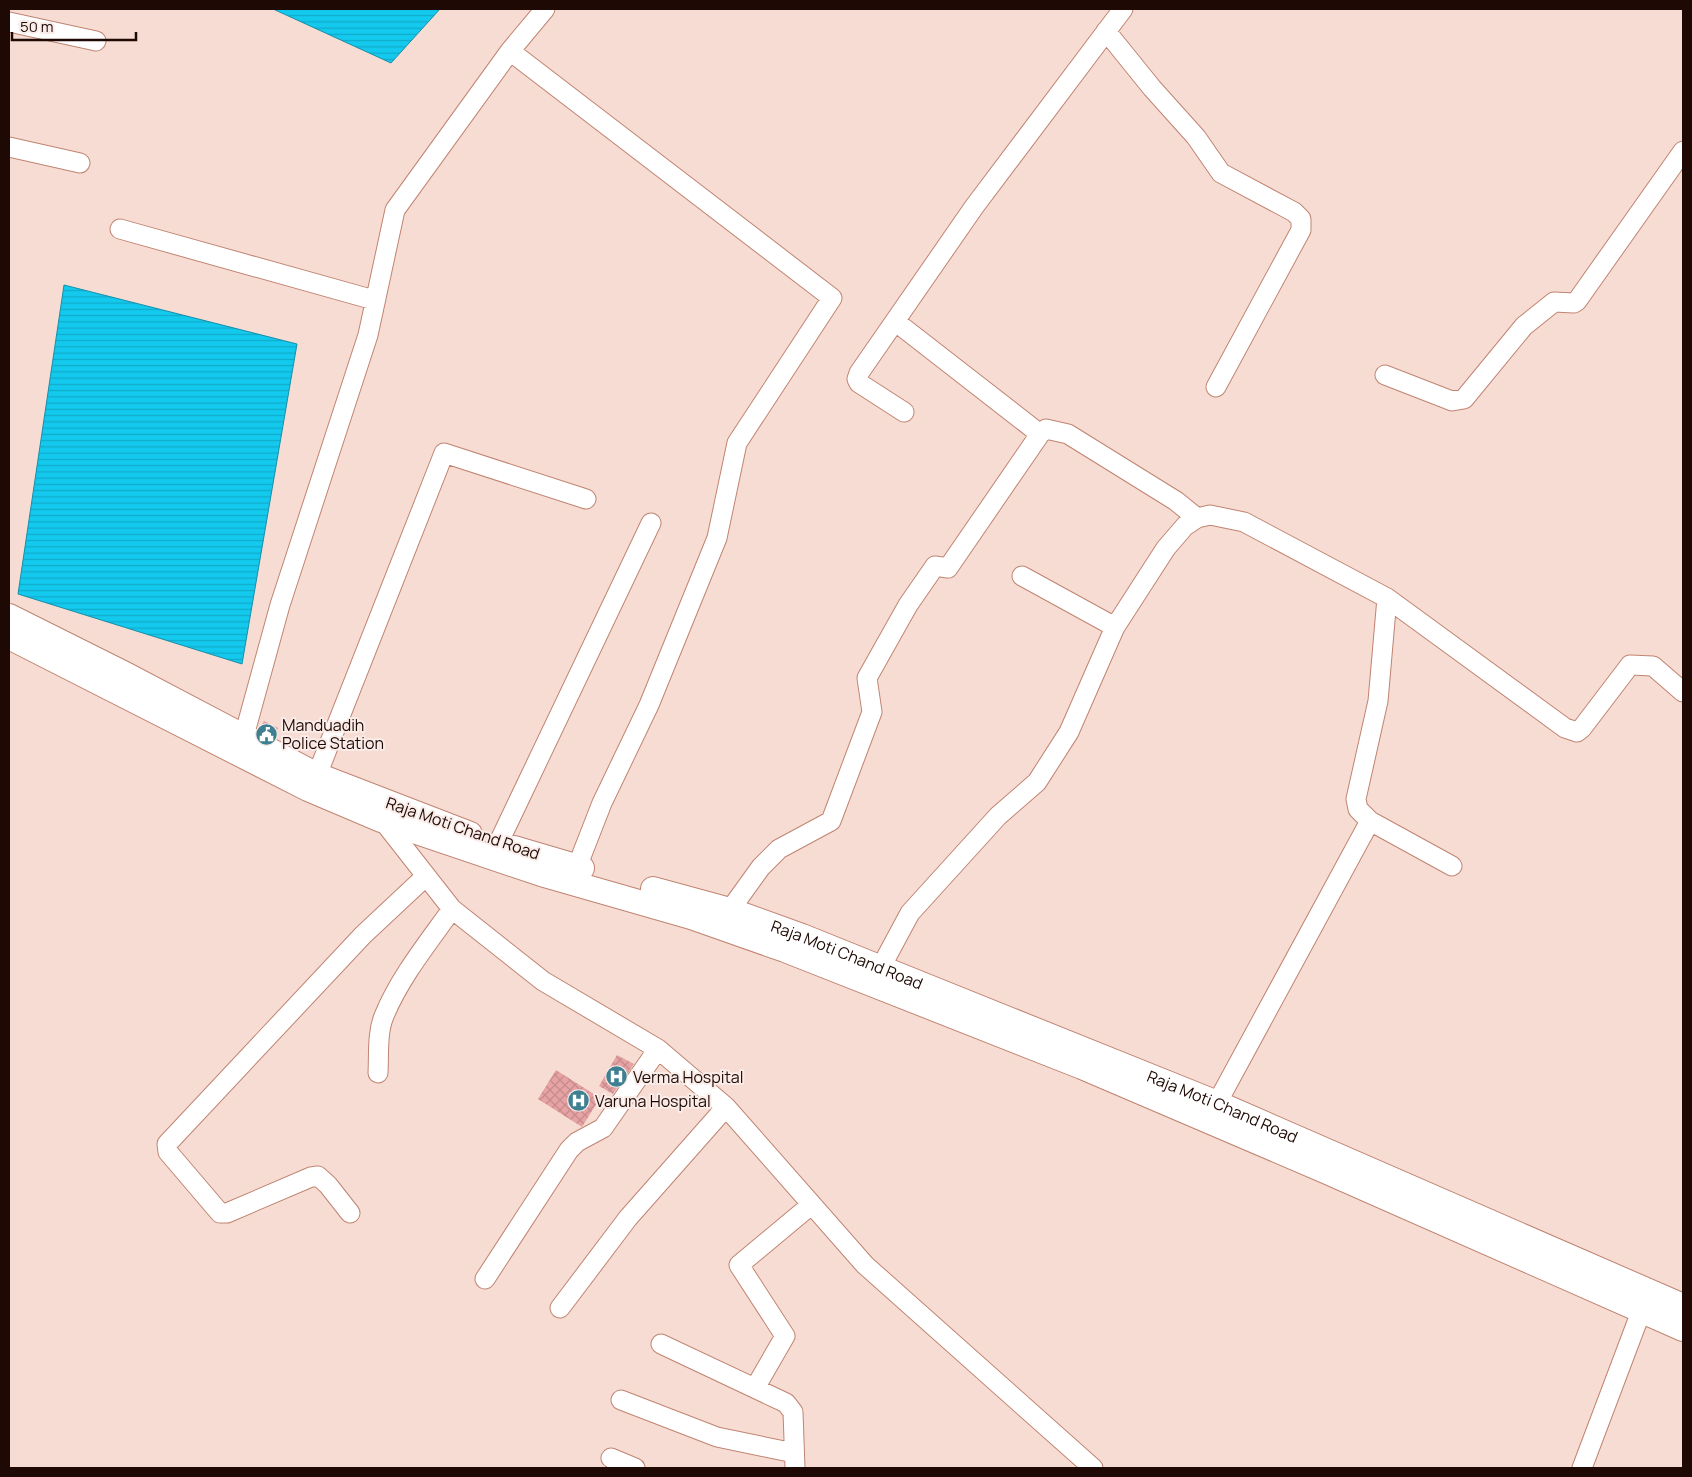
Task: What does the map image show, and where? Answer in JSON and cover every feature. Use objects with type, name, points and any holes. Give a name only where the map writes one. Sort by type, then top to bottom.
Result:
[{"type":"main road","name":"Raja Moti Chand Road","points":[[9,616],[317,775],[498,844],[730,910],[881,967],[1217,1103],[1683,1306]]},
{"type":"main road","points":[[9,637],[265,768],[381,820],[541,874],[692,917],[785,950],[1082,1067],[1642,1309],[1683,1329]]},
{"type":"street","points":[[244,736],[280,604],[368,336],[374,300],[395,210],[510,51],[545,9]]},
{"type":"street","points":[[904,412],[860,383],[857,379],[859,372],[896,322],[974,207],[1123,9]]},
{"type":"street","points":[[9,22],[96,41]]},
{"type":"street","points":[[1106,31],[1196,138],[1221,173],[1294,212],[1301,219],[1301,230],[1216,387]]},
{"type":"street","points":[[510,51],[832,298],[737,443],[717,538],[649,706],[602,803],[577,867]]},
{"type":"street","points":[[9,147],[80,163]]},
{"type":"street","points":[[1385,374],[1452,401],[1464,399],[1530,319],[1554,302],[1574,303],[1578,301],[1682,155]]},
{"type":"street","points":[[120,229],[374,300]]},
{"type":"street","points":[[896,322],[1040,434]]},
{"type":"street","points":[[730,910],[761,867],[779,849],[831,822],[872,712],[867,678],[908,605],[935,566],[948,568],[1040,434],[1046,430],[1068,434],[1152,486],[1197,518]]},
{"type":"street","points":[[317,775],[444,453],[586,500]]},
{"type":"street","points":[[881,967],[910,913],[998,816],[1037,782],[1069,732],[1116,627],[1166,548],[1185,526],[1197,518],[1210,515],[1244,522],[1387,598],[1565,728],[1576,732],[1582,728],[1630,665],[1653,666],[1683,692]]},
{"type":"street","points":[[498,844],[651,523]]},
{"type":"street","points":[[1022,576],[1116,627]]},
{"type":"street","points":[[1387,598],[1378,701],[1356,799],[1358,809],[1370,821],[1452,866]]},
{"type":"street","points":[[373,796],[381,820],[452,909],[543,981],[658,1049],[726,1107],[864,1265],[1093,1468]]},
{"type":"street","points":[[1217,1103],[1370,821]]},
{"type":"street","points":[[350,1213],[328,1185],[318,1176],[311,1177],[227,1213],[220,1213],[168,1152],[167,1144],[363,935],[425,877]]},
{"type":"street","points":[[378,1073],[380,1035],[384,1016],[405,975],[452,909]]},
{"type":"street","points":[[485,1279],[569,1150],[577,1142],[603,1128],[658,1049]]},
{"type":"street","points":[[560,1308],[628,1218],[726,1107]]},
{"type":"street","points":[[755,1388],[785,1336],[738,1265],[811,1205]]},
{"type":"street","points":[[1582,1468],[1642,1309]]},
{"type":"street","points":[[621,1400],[717,1437],[794,1461],[793,1412],[790,1406],[780,1399],[661,1344]]},
{"type":"street","points":[[611,1458],[635,1468]]},
{"type":"water","points":[[273,9],[440,9],[391,63]]},
{"type":"water","points":[[64,285],[297,344],[242,664],[18,594]]},
{"type":"building","points":[[264,721],[278,728],[274,737],[260,729]]},
{"type":"building","points":[[617,1055],[634,1064],[613,1094],[599,1086]]},
{"type":"building","points":[[556,1070],[600,1098],[582,1127],[538,1099]]},
{"type":"place","name":"Manduadih Police Station","points":[[266,734]]},
{"type":"place","name":"Verma Hospital","points":[[617,1077]]},
{"type":"place","name":"Varuna Hospital","points":[[579,1101]]}]
